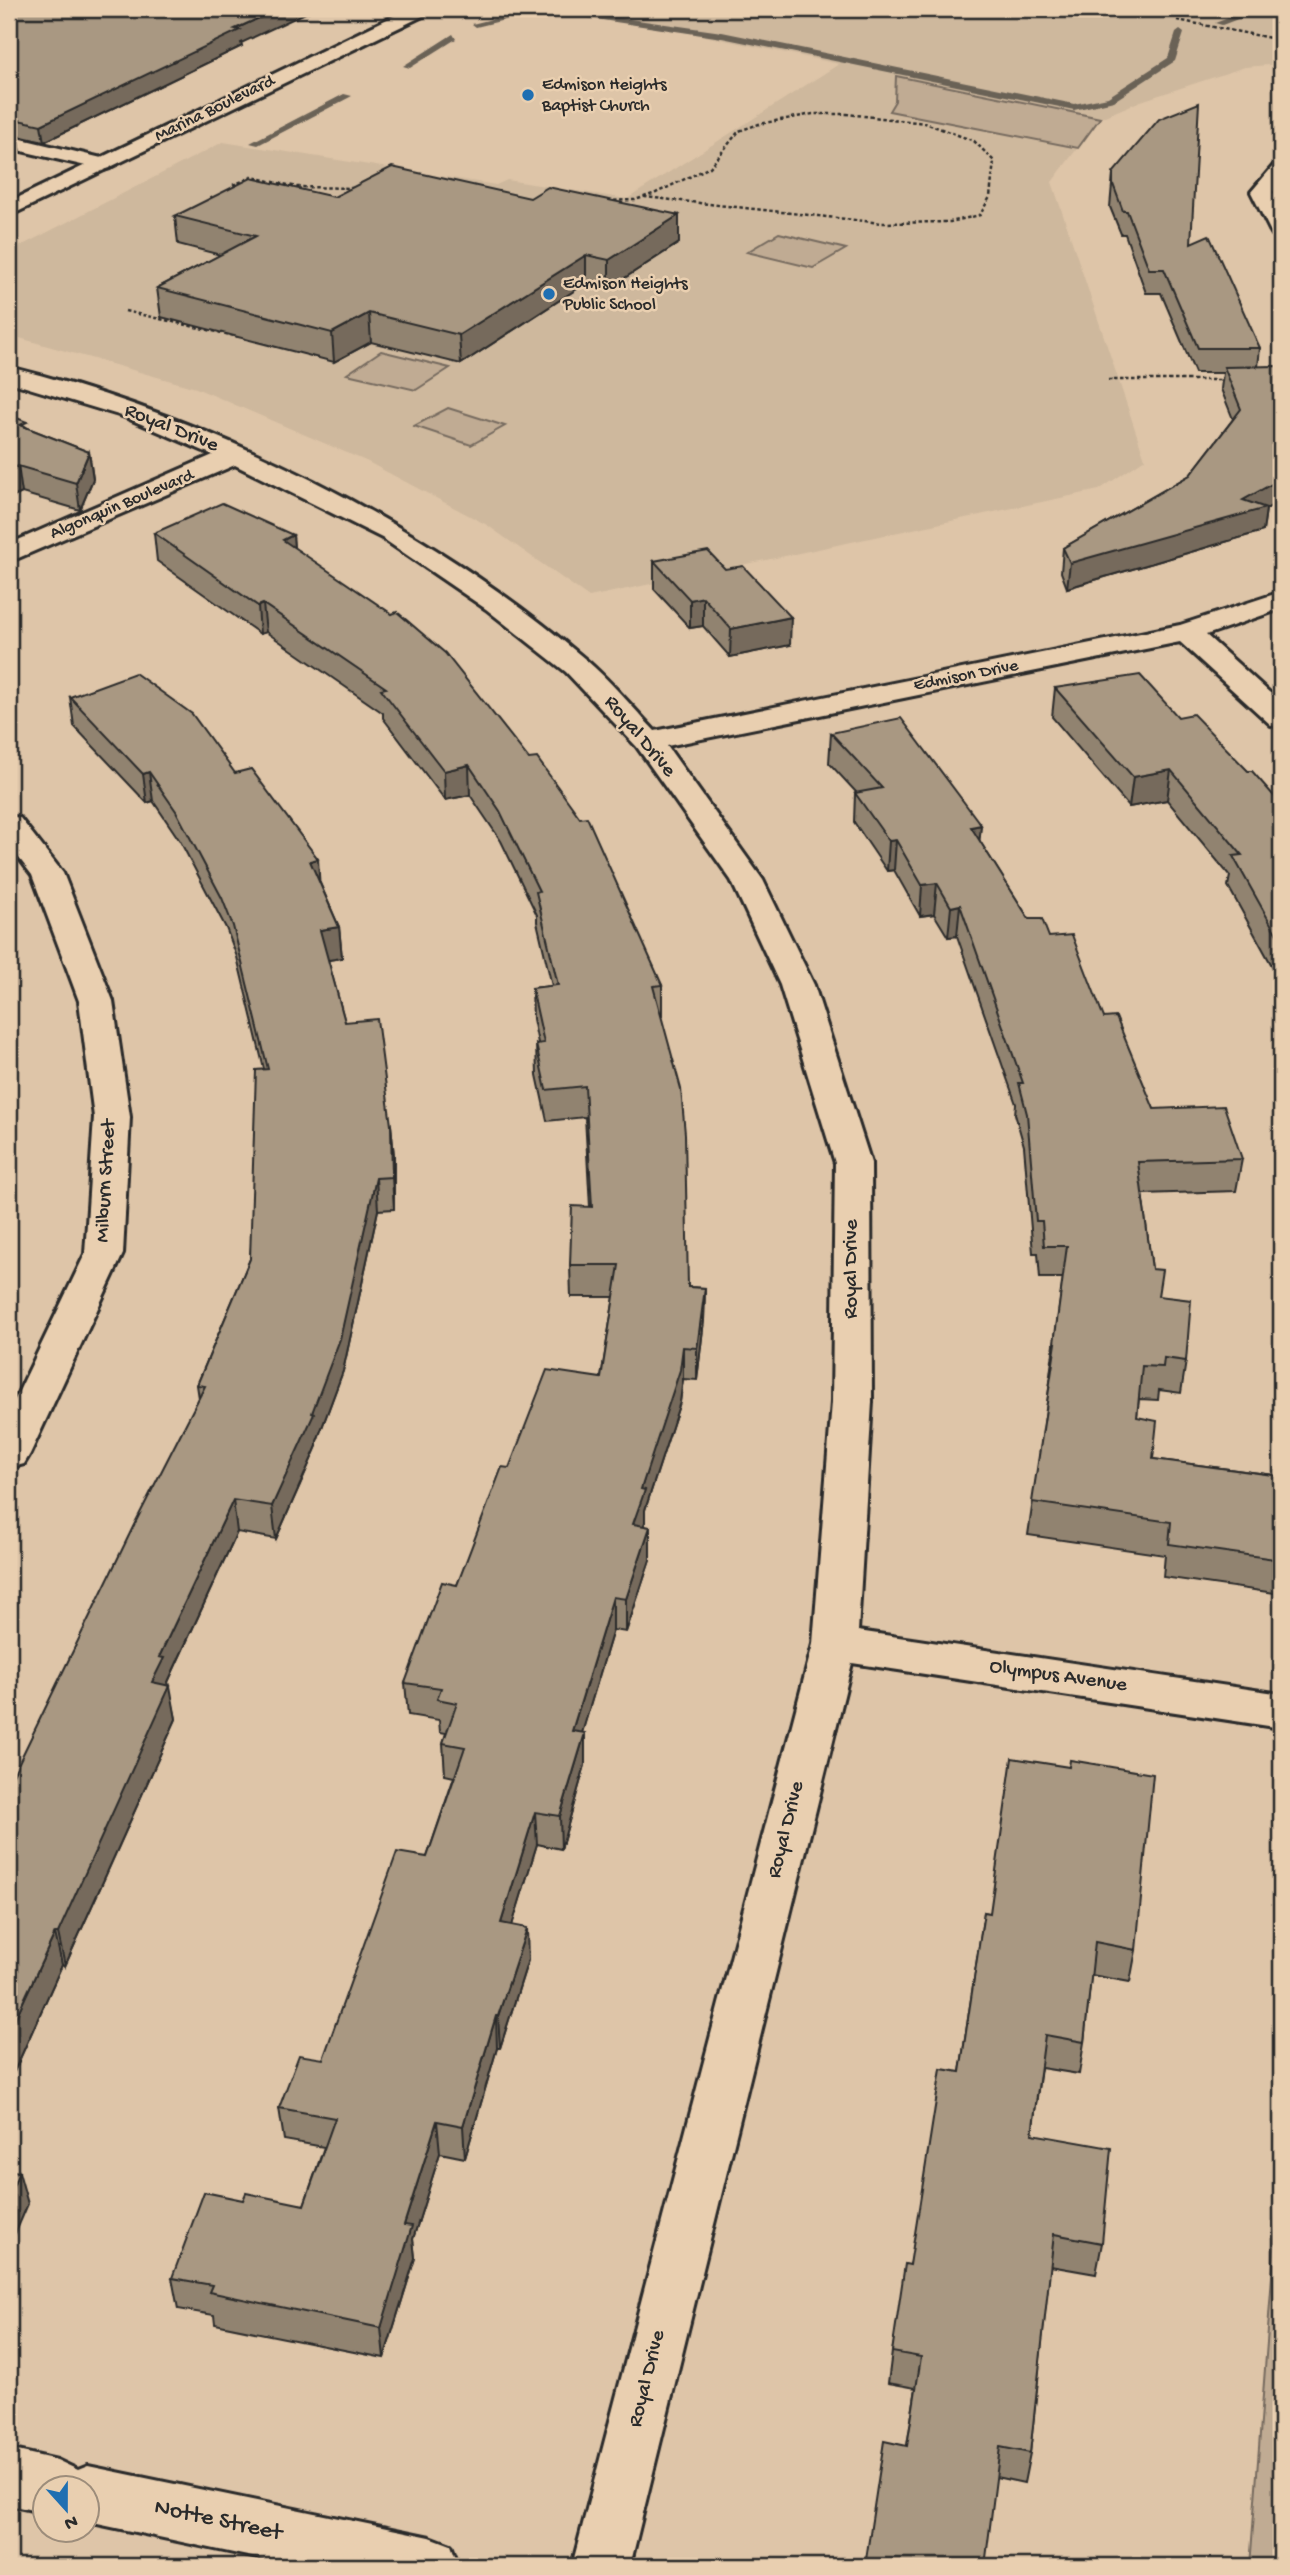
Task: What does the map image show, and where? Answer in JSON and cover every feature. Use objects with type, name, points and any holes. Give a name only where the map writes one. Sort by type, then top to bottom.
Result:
[{"type":"street","name":"Marina Boulevard","points":[[9,209],[422,9]]},
{"type":"street","points":[[9,142],[103,164]]},
{"type":"street","points":[[1281,169],[1262,192],[1281,230]]},
{"type":"street","name":"Royal Drive","points":[[9,374],[134,412],[269,470],[391,532],[496,603],[576,666],[648,741],[752,892],[797,985],[853,1163],[852,1402],[835,1644],[601,2566]]},
{"type":"street","name":"Algonquin Boulevard","points":[[9,554],[236,456]]},
{"type":"street","name":"Edmison Drive","points":[[648,741],[1186,632],[1281,600]]},
{"type":"street","points":[[1186,632],[1281,719]]},
{"type":"street","name":"Milburn Street","points":[[9,825],[47,873],[96,1001],[112,1117],[104,1254],[9,1454]]},
{"type":"street","name":"Olympus Avenue","points":[[835,1644],[1281,1711]]},
{"type":"street","points":[[9,2477],[32,2482]]},
{"type":"street","name":"Notte Street","points":[[102,2497],[430,2566]]},
{"type":"path","points":[[1177,20],[1281,40]]},
{"type":"path","points":[[601,201],[645,197],[710,167],[739,131],[758,124],[813,114],[847,114],[925,123],[974,141],[994,160],[990,197],[980,215],[950,222],[882,223],[645,197]]},
{"type":"path","points":[[233,185],[252,177],[296,187],[359,188]]},
{"type":"path","points":[[125,311],[266,345],[277,341]]},
{"type":"path","points":[[1108,380],[1228,380]]},
{"type":"shaded area","name":"Edmison Heights Public School","points":[[575,9],[1281,9],[1281,64],[1245,67],[1141,101],[1100,118],[1052,182],[1145,459],[1099,490],[589,597],[487,525],[368,462],[196,388],[9,335],[9,252],[223,142],[496,185],[507,180],[627,199],[839,64]]},
{"type":"shaded area","points":[[896,76],[1100,118],[1078,148],[889,111],[895,101]]},
{"type":"shaded area","points":[[779,233],[846,249],[813,268],[747,252]]},
{"type":"shaded area","points":[[381,351],[450,368],[416,390],[347,374]]},
{"type":"shaded area","points":[[448,408],[505,426],[471,445],[414,426]]},
{"type":"shaded area","points":[[1281,2158],[1281,2566],[1250,2566]]},
{"type":"building","points":[[9,9],[279,9],[41,125],[9,118]]},
{"type":"building","points":[[1199,103],[1191,243],[1209,235],[1260,348],[1198,348],[1164,269],[1149,269],[1127,211],[1123,211],[1113,184],[1113,173],[1159,119]]},
{"type":"building","points":[[392,167],[530,198],[548,187],[679,215],[609,260],[586,255],[459,335],[369,313],[332,333],[157,288],[256,236],[175,216],[251,178],[334,197]]},
{"type":"building","points":[[1281,366],[1281,477],[1243,500],[1266,508],[1070,563],[1063,548],[1190,475],[1241,409],[1224,367]]},
{"type":"building","points":[[9,415],[27,422],[20,425],[89,452],[76,483],[18,466],[9,470]]},
{"type":"building","points":[[222,503],[293,535],[283,540],[392,614],[397,612],[445,653],[529,759],[537,758],[580,818],[587,817],[662,985],[653,986],[681,1089],[685,1134],[688,1287],[705,1288],[697,1348],[683,1347],[680,1370],[641,1489],[645,1490],[633,1524],[650,1527],[626,1599],[613,1597],[572,1731],[585,1733],[560,1816],[535,1812],[501,1923],[527,1928],[496,2016],[463,2126],[437,2121],[404,2225],[412,2226],[381,2328],[209,2292],[212,2285],[172,2278],[204,2192],[243,2200],[246,2193],[304,2205],[335,2118],[279,2108],[299,2055],[323,2059],[397,1852],[427,1857],[465,1747],[443,1743],[457,1703],[437,1699],[441,1688],[405,1683],[442,1582],[457,1585],[502,1467],[509,1468],[547,1370],[601,1378],[619,1265],[570,1265],[572,1206],[592,1207],[585,1086],[546,1090],[536,1044],[544,1043],[532,988],[558,985],[536,892],[539,891],[500,811],[469,765],[444,771],[381,689],[386,688],[263,604],[258,606],[154,533]]},
{"type":"building","points":[[708,551],[725,569],[743,566],[791,617],[731,629],[703,597],[690,600],[654,561]]},
{"type":"building","points":[[135,673],[192,714],[235,773],[251,769],[318,859],[310,861],[339,927],[320,930],[345,1022],[377,1019],[391,1125],[392,1177],[376,1178],[340,1339],[312,1413],[314,1414],[272,1506],[233,1500],[159,1657],[164,1658],[152,1682],[170,1686],[58,1933],[55,1933],[9,2032],[9,1783],[134,1525],[205,1386],[197,1385],[250,1259],[256,1070],[268,1069],[233,926],[222,898],[176,811],[149,772],[143,774],[70,697]]},
{"type":"building","points":[[1140,675],[1178,717],[1193,714],[1248,771],[1252,771],[1281,804],[1281,942],[1233,856],[1242,855],[1171,770],[1133,777],[1055,688]]},
{"type":"building","points":[[901,718],[981,825],[971,827],[1029,919],[1042,919],[1049,937],[1072,935],[1104,1018],[1116,1017],[1154,1109],[1224,1106],[1242,1159],[1138,1162],[1152,1269],[1162,1270],[1158,1296],[1191,1300],[1186,1361],[1164,1358],[1163,1367],[1142,1366],[1137,1417],[1157,1421],[1153,1459],[1281,1476],[1281,1560],[1169,1544],[1171,1522],[1032,1502],[1056,1343],[1067,1246],[1044,1246],[1042,1221],[1036,1221],[1027,1114],[1019,1083],[1023,1083],[960,905],[951,907],[937,883],[922,885],[896,840],[889,841],[855,793],[882,788],[831,733]]},
{"type":"building","points":[[1012,1758],[1069,1767],[1070,1760],[1153,1774],[1136,1950],[1095,1942],[1084,2042],[1045,2035],[1032,2134],[1111,2148],[1102,2243],[1054,2234],[1030,2453],[1000,2447],[985,2566],[865,2566],[884,2441],[907,2446],[921,2357],[892,2352],[905,2264],[910,2265],[941,2069],[960,2072],[984,1912],[990,1913]]},
{"type":"building","points":[[9,2170],[19,2172],[9,2196]]},
{"type":"waterway","points":[[476,24],[542,9]]},
{"type":"waterway","points":[[543,9],[722,35],[1074,107],[1111,99],[1172,59],[1180,33]]},
{"type":"waterway","points":[[1219,23],[1260,9]]},
{"type":"waterway","points":[[407,66],[453,37]]},
{"type":"waterway","points":[[255,143],[347,96]]},
{"type":"place","name":"Edmison Heights Baptist Church","points":[[528,95]]},
{"type":"place","name":"Edmison Heights Public School","points":[[549,294]]}]
